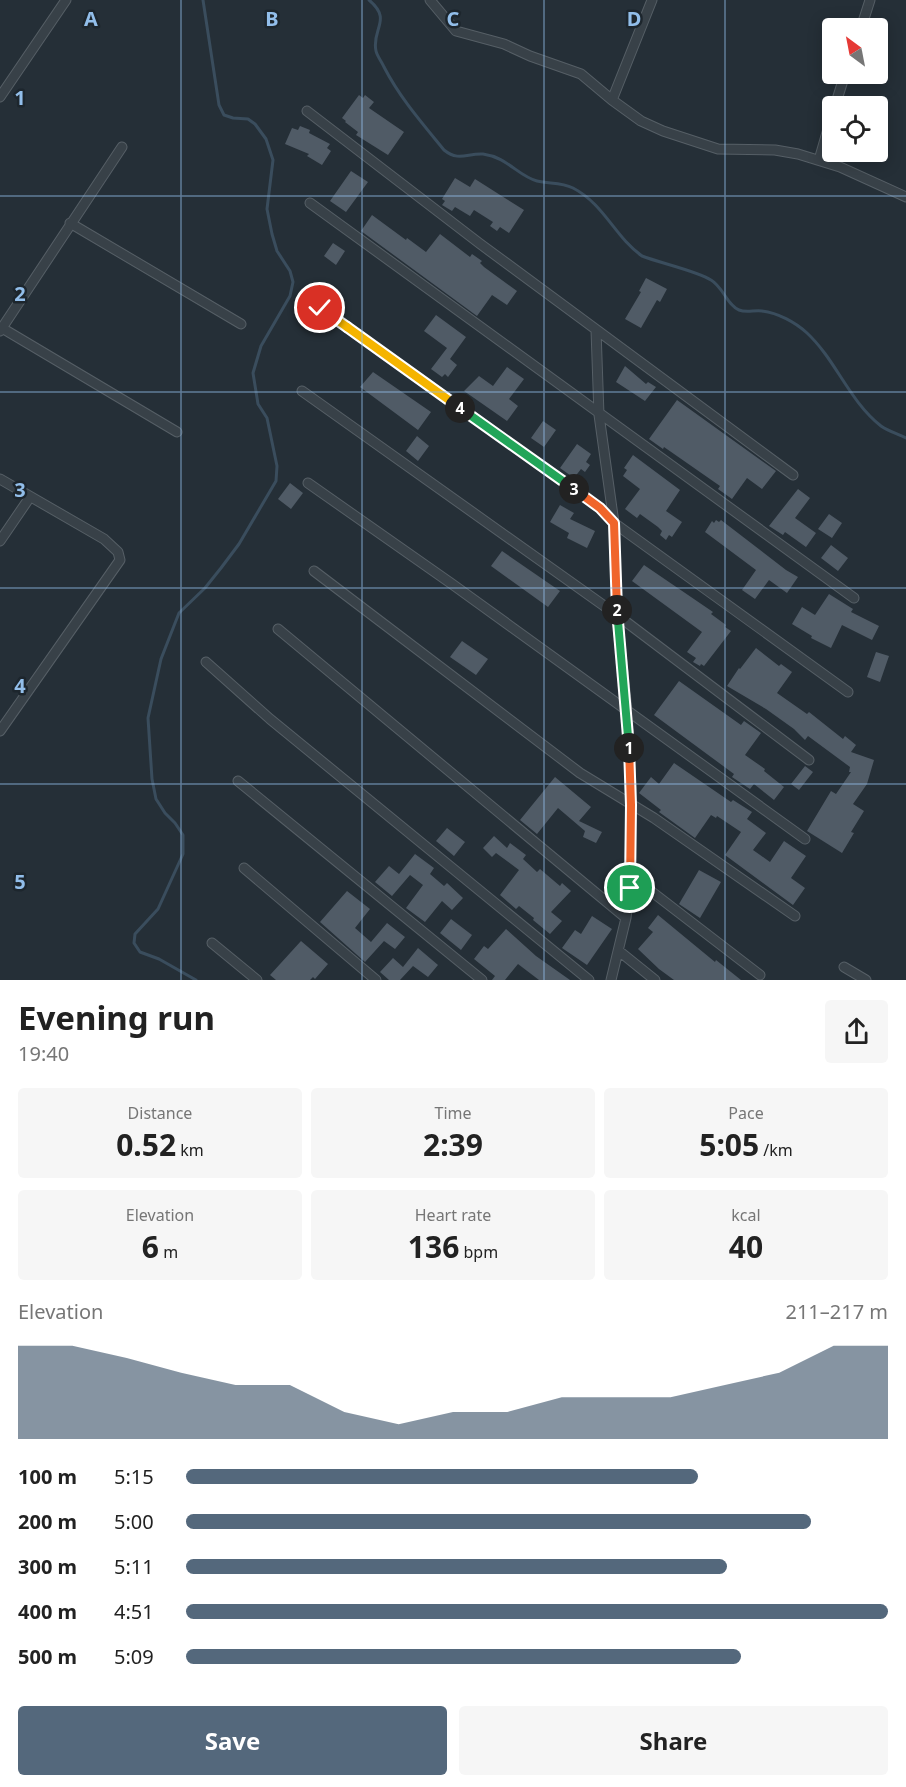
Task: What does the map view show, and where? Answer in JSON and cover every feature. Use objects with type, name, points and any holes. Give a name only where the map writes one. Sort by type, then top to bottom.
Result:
[{"type":"street","points":[[0,97],[66,0]]},
{"type":"street","points":[[430,0],[456,31],[504,44],[530,56],[572,70],[593,83],[641,121],[663,131],[718,148],[775,150],[819,160],[840,167],[906,198]]},
{"type":"street","points":[[612,100],[652,0]]},
{"type":"street","points":[[864,18],[870,0]]},
{"type":"street","points":[[307,111],[479,243],[793,475]]},
{"type":"street","points":[[122,147],[1,329],[177,432]]},
{"type":"street","points":[[819,160],[822,150]]},
{"type":"street","points":[[310,203],[854,598]]},
{"type":"street","points":[[70,223],[241,324]]},
{"type":"street","points":[[320,308],[600,508],[614,523],[848,692]]},
{"type":"street","points":[[596,330],[599,415],[614,523],[617,615],[627,711],[631,805],[630,874],[626,918],[611,980]]},
{"type":"street","points":[[302,391],[617,615],[808,760]]},
{"type":"street","points":[[0,479],[104,539],[118,552],[120,560],[0,731]]},
{"type":"street","points":[[308,483],[805,839]]},
{"type":"street","points":[[0,542],[30,497]]},
{"type":"street","points":[[314,571],[580,773],[654,818],[795,916]]},
{"type":"street","points":[[278,629],[626,918]]},
{"type":"street","points":[[206,663],[270,719],[589,980]]},
{"type":"street","points":[[238,781],[482,980]]},
{"type":"street","points":[[244,868],[376,980]]},
{"type":"street","points":[[630,874],[760,975]]},
{"type":"street","points":[[212,943],[257,980]]},
{"type":"street","points":[[619,951],[655,980]]},
{"type":"street","points":[[844,967],[867,980]]},
{"type":"building","points":[[359,95],[363,98],[365,95],[374,102],[369,108],[404,132],[388,155],[356,135],[358,132],[342,118]]},
{"type":"building","points":[[300,126],[330,144],[327,148],[331,151],[322,165],[307,156],[309,154],[285,144],[292,128],[298,130]]},
{"type":"building","points":[[351,171],[368,182],[346,212],[330,201]]},
{"type":"building","points":[[455,178],[470,187],[475,179],[524,210],[509,233],[500,227],[497,231],[490,226],[493,222],[474,210],[470,216],[455,207],[452,211],[442,205],[445,201],[442,199]]},
{"type":"building","points":[[372,215],[426,252],[440,234],[470,257],[472,254],[482,261],[480,263],[484,267],[517,291],[507,305],[492,295],[477,316],[361,231]]},
{"type":"building","points":[[333,243],[345,251],[336,265],[324,256]]},
{"type":"building","points":[[646,278],[667,289],[660,302],[657,300],[641,328],[625,319],[641,292],[639,291]]},
{"type":"building","points":[[436,315],[466,337],[450,359],[457,365],[448,377],[445,374],[442,377],[431,369],[447,348],[424,331]]},
{"type":"building","points":[[625,366],[646,384],[648,382],[656,387],[645,401],[616,382]]},
{"type":"building","points":[[507,367],[524,379],[509,399],[518,406],[507,421],[464,391],[479,376],[493,386]]},
{"type":"building","points":[[373,372],[431,412],[418,430],[360,387]]},
{"type":"building","points":[[677,400],[776,471],[762,489],[747,478],[732,499],[718,489],[720,486],[649,439]]},
{"type":"building","points":[[543,421],[556,430],[544,447],[531,438]]},
{"type":"building","points":[[417,436],[429,446],[418,461],[406,451]]},
{"type":"building","points":[[577,444],[591,454],[586,462],[590,465],[585,472],[581,469],[574,478],[560,468]]},
{"type":"building","points":[[633,455],[680,490],[666,511],[682,522],[672,537],[669,535],[666,540],[660,535],[662,531],[658,527],[640,514],[637,518],[625,509],[640,489],[623,476],[627,470],[624,468]]},
{"type":"building","points":[[290,483],[303,493],[291,509],[278,499]]},
{"type":"building","points":[[798,489],[810,498],[795,518],[816,533],[806,547],[785,532],[783,535],[769,526]]},
{"type":"building","points":[[560,505],[574,513],[570,519],[595,531],[587,548],[567,538],[569,533],[550,522]]},
{"type":"building","points":[[829,514],[842,523],[832,538],[818,529]]},
{"type":"building","points":[[716,520],[719,522],[721,520],[798,577],[787,593],[769,580],[755,599],[742,590],[756,570],[705,532],[712,521],[714,523]]},
{"type":"building","points":[[831,545],[848,558],[838,571],[821,558]]},
{"type":"building","points":[[502,551],[560,591],[548,607],[491,566]]},
{"type":"building","points":[[644,565],[713,612],[711,614],[731,631],[704,666],[693,662],[696,658],[687,652],[702,632],[632,581]]},
{"type":"building","points":[[829,594],[853,609],[851,612],[879,626],[872,640],[842,625],[831,648],[811,638],[812,636],[792,624],[802,607],[815,615]]},
{"type":"building","points":[[462,641],[488,659],[476,675],[450,657]]},
{"type":"building","points":[[756,648],[779,666],[781,664],[792,672],[777,693],[807,714],[809,712],[843,739],[845,736],[856,745],[851,752],[874,760],[867,784],[853,804],[864,811],[842,853],[807,831],[831,791],[836,794],[851,772],[849,772],[850,767],[808,736],[805,740],[766,709],[727,686]]},
{"type":"building","points":[[876,652],[889,656],[880,682],[867,677]]},
{"type":"building","points":[[679,681],[741,725],[744,721],[761,733],[745,755],[765,769],[764,771],[784,787],[774,800],[754,784],[750,789],[732,777],[734,774],[654,715]]},
{"type":"building","points":[[674,763],[731,802],[733,800],[752,812],[747,819],[766,833],[753,850],[770,862],[784,841],[806,856],[791,878],[805,888],[793,905],[725,855],[741,832],[717,816],[716,818],[711,815],[695,838],[659,812],[661,810],[639,793],[651,777],[659,784]]},
{"type":"building","points":[[805,766],[813,772],[799,790],[791,784]]},
{"type":"building","points":[[555,777],[591,807],[579,821],[602,832],[596,843],[583,837],[585,831],[558,808],[537,834],[520,820]]},
{"type":"building","points":[[447,828],[465,842],[454,856],[436,841]]},
{"type":"building","points":[[494,836],[507,848],[510,843],[526,855],[523,859],[537,872],[540,869],[560,886],[562,883],[571,891],[551,912],[562,921],[550,934],[519,906],[516,909],[500,895],[519,870],[496,853],[492,857],[483,848]]},
{"type":"building","points":[[415,854],[434,868],[430,874],[444,886],[447,883],[463,898],[452,910],[442,901],[425,922],[406,908],[423,885],[410,875],[392,896],[375,882],[389,866],[399,874]]},
{"type":"building","points":[[699,870],[721,882],[700,918],[679,904]]},
{"type":"building","points":[[347,891],[370,909],[355,928],[371,942],[387,923],[405,937],[395,949],[384,941],[365,962],[320,922]]},
{"type":"building","points":[[658,915],[715,962],[716,960],[741,980],[674,980],[659,969],[638,949],[653,932],[648,928]]},
{"type":"building","points":[[592,916],[612,929],[587,965],[562,948],[575,930],[581,934]]},
{"type":"building","points":[[451,919],[472,935],[461,950],[440,933]]},
{"type":"building","points":[[506,929],[536,956],[570,980],[539,980],[518,964],[505,980],[492,980],[495,976],[474,959],[484,946],[488,949]]},
{"type":"building","points":[[301,941],[328,964],[315,979],[313,977],[310,980],[276,980],[270,975]]},
{"type":"building","points":[[418,948],[438,965],[428,977],[413,966],[400,980],[389,980],[380,972],[393,958],[403,967]]},
{"type":"waterway","points":[[196,980],[159,959],[140,952],[134,943],[135,934],[158,909],[183,854],[183,835],[156,799],[152,779],[148,718],[161,659],[179,613],[205,588],[239,544],[276,481],[277,466],[267,418],[258,404],[253,373],[261,346],[290,296],[293,282],[290,271],[277,251],[267,209],[273,160],[266,139],[255,124],[248,119],[224,115],[219,105],[203,0]]},
{"type":"waterway","points":[[369,0],[380,13],[380,25],[375,43],[377,55],[404,100],[444,150],[454,156],[477,154],[491,156],[530,179],[573,188],[593,203],[624,240],[642,256],[697,273],[711,280],[739,310],[768,312],[792,322],[817,344],[870,416],[884,428],[906,438]]},
{"type":"route","points":[[320,308],[600,508],[614,523],[617,615],[627,711],[631,788],[630,888]]}]
